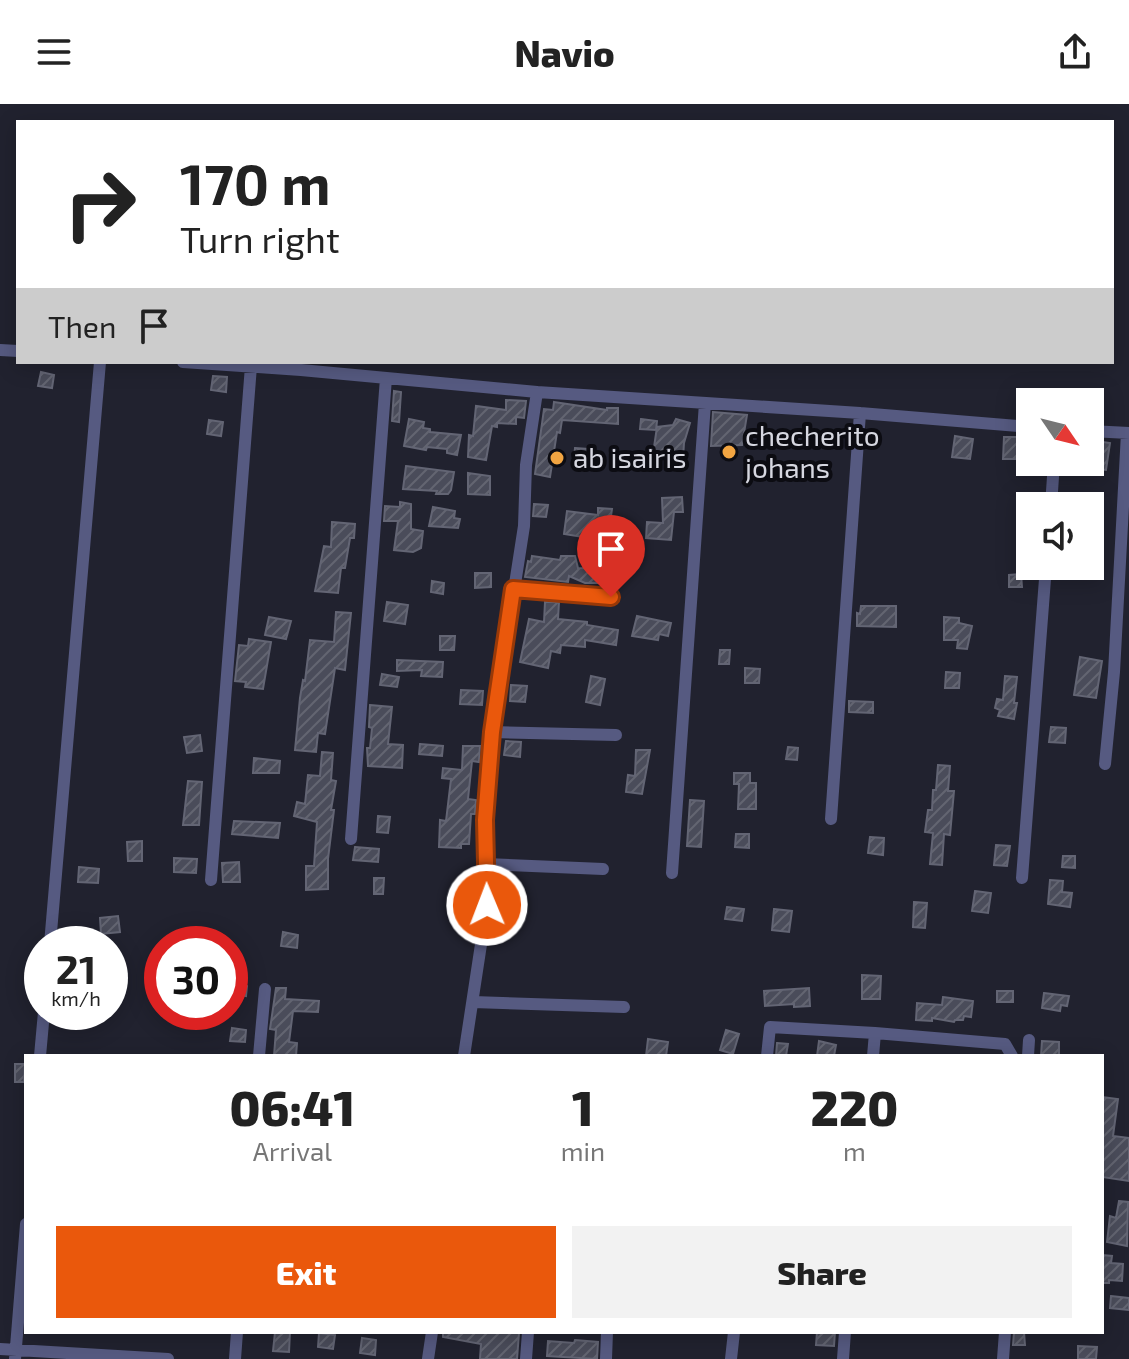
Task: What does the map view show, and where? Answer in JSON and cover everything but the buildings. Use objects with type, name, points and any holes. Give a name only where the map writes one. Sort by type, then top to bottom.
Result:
[{"type":"street","points":[[52,926],[100,364]]},
{"type":"street","points":[[217,364],[537,392],[1016,426]]},
{"type":"street","points":[[211,880],[251,366]]},
{"type":"street","points":[[351,839],[386,378]]},
{"type":"street","points":[[464,1054],[487,905],[485,820],[492,732],[524,526],[526,465],[537,392]]},
{"type":"street","points":[[672,873],[705,403]]},
{"type":"street","points":[[831,819],[860,413]]},
{"type":"street","points":[[1104,432],[1128,433],[1114,672],[1105,764]]},
{"type":"street","points":[[1022,878],[1045,580]]},
{"type":"street","points":[[513,589],[611,597]]},
{"type":"street","points":[[492,732],[616,735]]},
{"type":"street","points":[[486,864],[603,869]]},
{"type":"street","points":[[259,1054],[265,989]]},
{"type":"street","points":[[473,1002],[624,1007]]},
{"type":"street","points":[[767,1054],[770,1027],[1005,1044],[1011,1054]]},
{"type":"street","points":[[40,1054],[42,1030]]},
{"type":"street","points":[[873,1054],[875,1033]]},
{"type":"street","points":[[1028,1054],[1029,1040]]},
{"type":"street","points":[[15,1354],[24,1248]]},
{"type":"street","points":[[235,1359],[237,1334]]},
{"type":"street","points":[[428,1359],[432,1334]]},
{"type":"street","points":[[526,1359],[528,1334]]},
{"type":"street","points":[[606,1359],[607,1334]]},
{"type":"street","points":[[731,1359],[734,1334]]},
{"type":"street","points":[[843,1359],[845,1334]]},
{"type":"street","points":[[1003,1359],[1005,1334]]},
{"type":"street","points":[[0,1349],[15,1354],[168,1359]]},
{"type":"place","name":"checherito johans","points":[[729,452]]},
{"type":"place","name":"ab isairis","points":[[557,458]]},
{"type":"route","points":[[487,905],[485,820],[492,732],[513,589],[611,597]]}]
